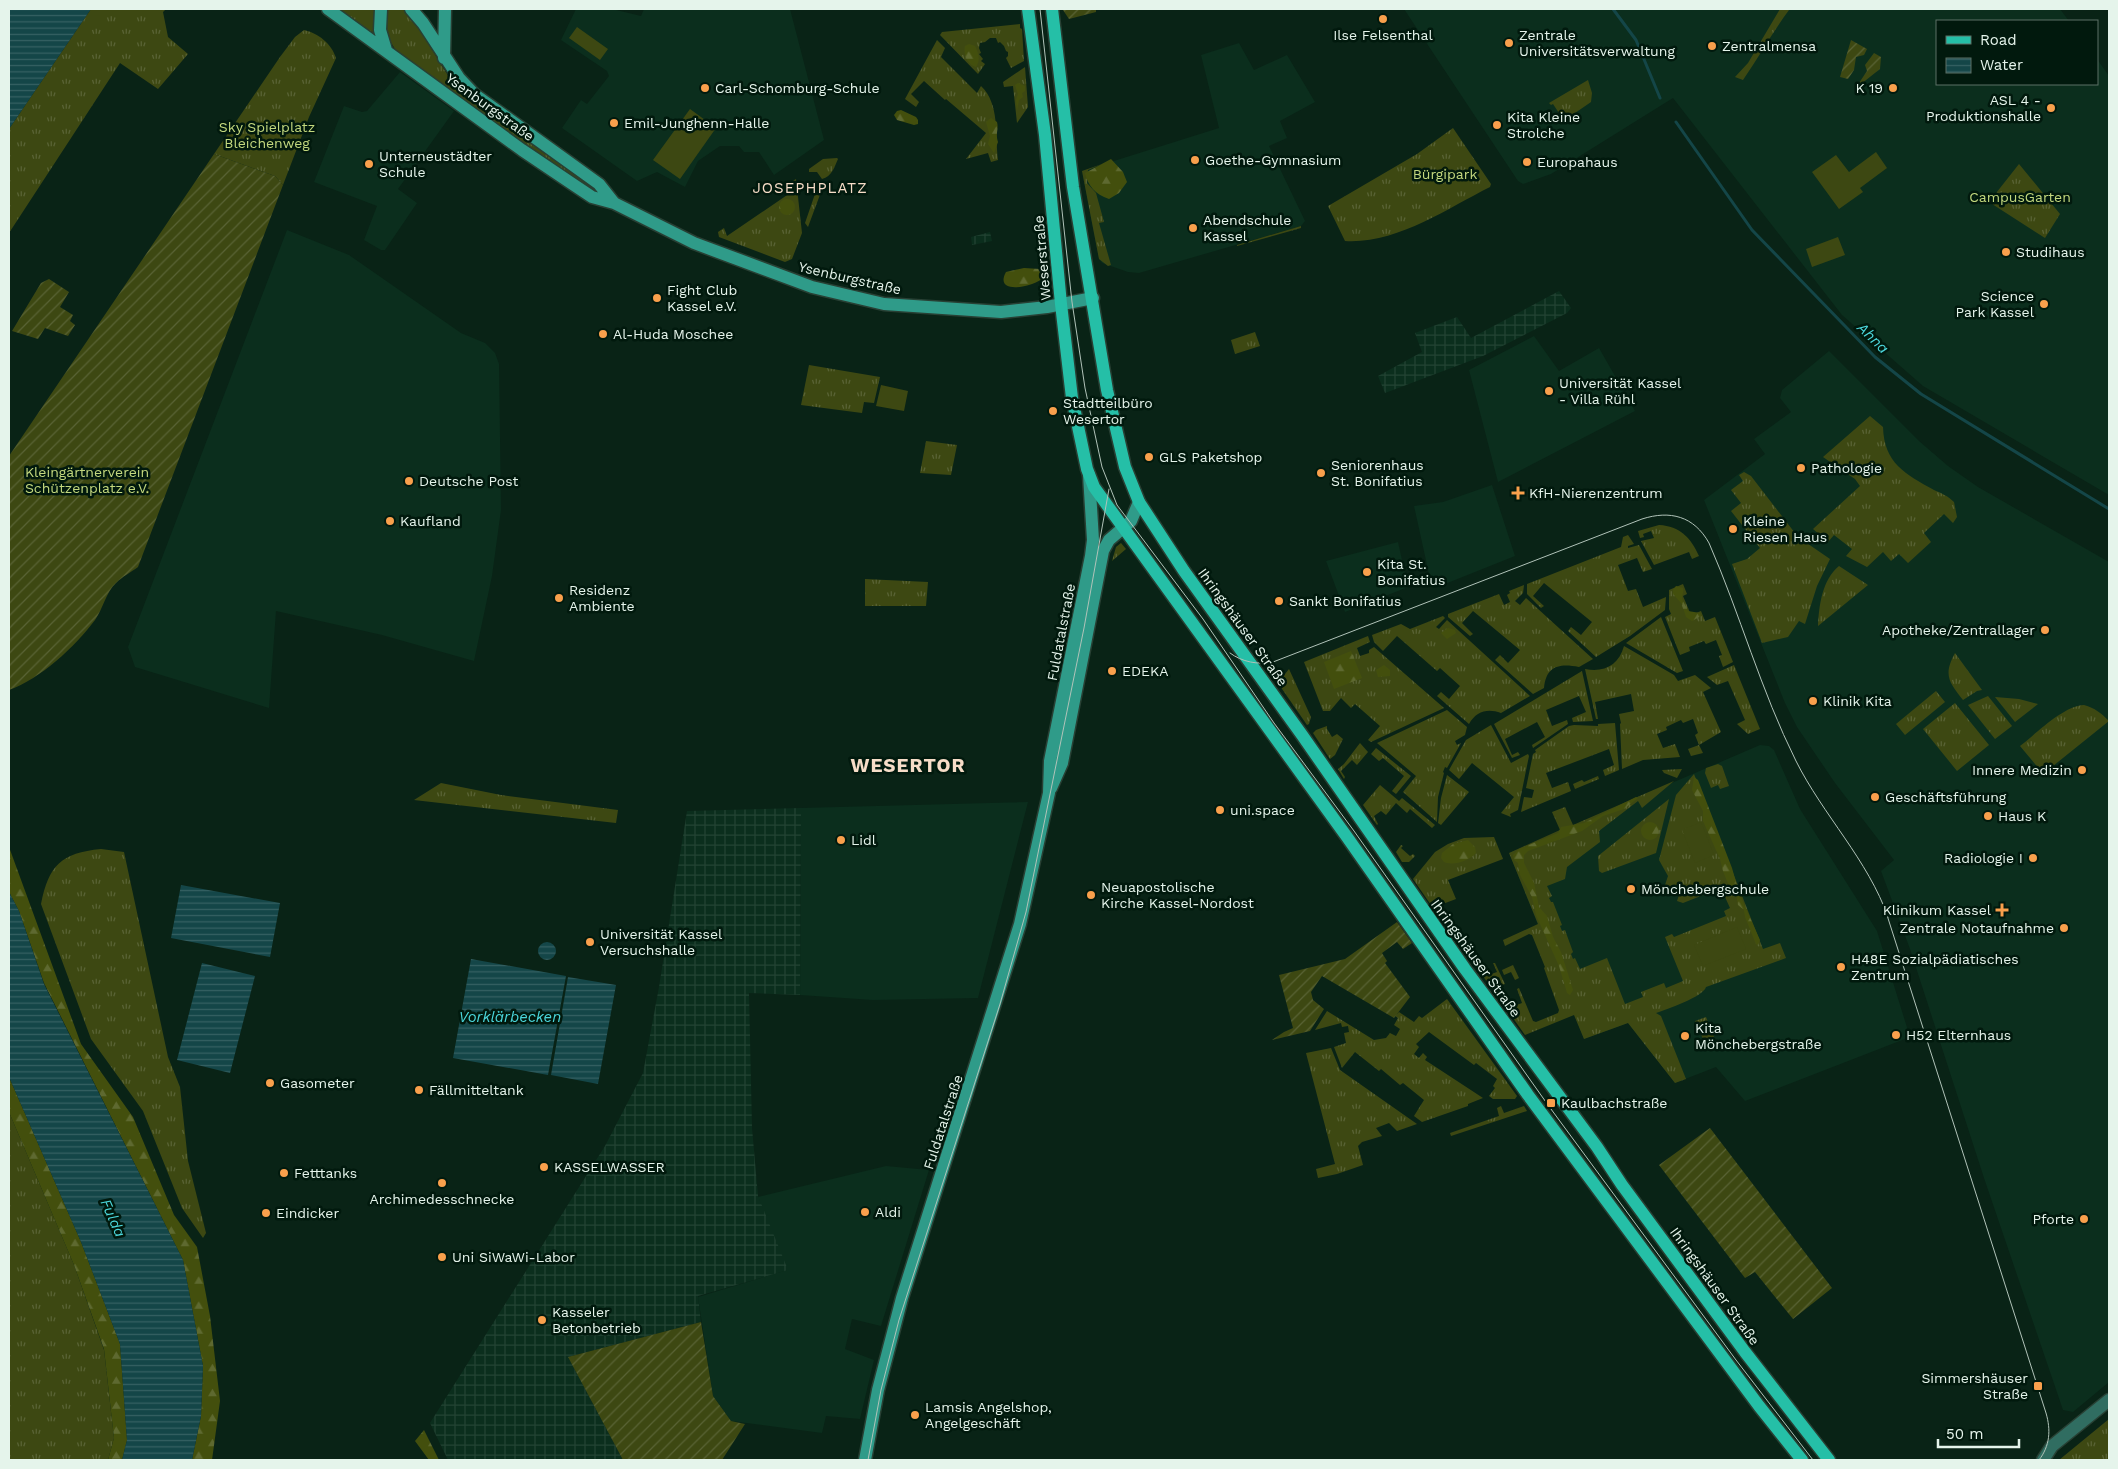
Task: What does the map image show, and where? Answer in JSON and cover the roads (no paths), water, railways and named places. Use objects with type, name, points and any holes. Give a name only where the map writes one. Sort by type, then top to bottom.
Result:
[{"type":"main road","name":"Ysenburgstraße","points":[[328,9],[544,165],[592,196],[614,203],[694,243],[812,287],[884,304],[946,310],[1001,312],[1093,298]]},
{"type":"main road","points":[[381,9],[380,30],[386,50]]},
{"type":"main road","name":"Ysenburgstraße","points":[[411,9],[423,23],[444,58],[474,94],[599,184],[614,203]]},
{"type":"main road","points":[[444,58],[445,9]]},
{"type":"main road","name":"Weserstraße","points":[[1028,9],[1045,135],[1072,398],[1089,475],[1103,500],[1124,529]]},
{"type":"main road","points":[[1052,9],[1073,187],[1093,298]]},
{"type":"main road","name":"Ihringshäuser Straße","points":[[1093,298],[1107,390],[1123,460],[1139,502],[1184,571],[1302,735],[1465,970],[1597,1147],[1622,1185],[1745,1352],[1829,1460]]},
{"type":"main road","name":"Fuldatalstraße","points":[[866,1460],[878,1390],[900,1305],[1012,954],[1027,894],[1049,793],[1050,760],[1091,556],[1093,540],[1089,475]]},
{"type":"main road","name":"Fuldatalstraße","points":[[1049,793],[1060,769],[1103,551],[1109,540],[1124,529],[1133,518],[1139,502]]},
{"type":"main road","points":[[1124,529],[1346,837],[1528,1095],[1759,1406],[1802,1460]]},
{"type":"street","points":[[2032,1460],[2046,1451],[2109,1400]]},
{"type":"water","points":[[9,9],[91,9],[9,129]]},
{"type":"water","points":[[181,885],[280,903],[270,957],[171,938]]},
{"type":"water","name":"Fulda","points":[[9,892],[19,911],[44,984],[183,1260],[203,1366],[201,1416],[192,1460],[122,1460],[127,1440],[120,1344],[81,1242],[9,1077]]},
{"type":"water","points":[[547,942],[553,945],[556,951],[553,957],[547,960],[541,957],[538,951],[541,945]]},
{"type":"water","name":"Vorklärbecken","points":[[471,959],[566,976],[548,1075],[453,1058]]},
{"type":"water","points":[[202,963],[255,976],[230,1073],[177,1060]]},
{"type":"water","points":[[568,977],[616,985],[598,1084],[551,1075]]},
{"type":"waterway","name":"Ahna","points":[[1613,9],[1636,40],[1660,98]]},
{"type":"waterway","name":"Ahna","points":[[1676,122],[1752,230],[1875,357],[1921,394],[2109,509]]},
{"type":"tram line","points":[[1040,9],[1072,302],[1085,388],[1102,467],[1117,505],[1203,619],[1274,723],[1354,831],[1548,1105],[1736,1360],[1813,1460]]},
{"type":"tram line","points":[[868,1460],[881,1390],[899,1320],[1000,1004],[1026,912],[1084,628],[1109,489]]},
{"type":"tram line","points":[[1230,653],[1250,662],[1273,662],[1642,519],[1662,515],[1689,521],[1703,534],[1709,543],[1761,680],[1796,761],[1869,876],[1888,917]]},
{"type":"tram line","points":[[1886,912],[2046,1413],[2049,1426],[2048,1438],[2043,1455],[2039,1460]]},
{"type":"place","name":"Ilse Felsenthal","points":[[1383,19]]},
{"type":"place","name":"Zentrale Universitätsverwaltung","points":[[1509,43]]},
{"type":"place","name":"Zentralmensa","points":[[1712,46]]},
{"type":"place","name":"Carl-Schomburg-Schule","points":[[705,88]]},
{"type":"place","name":"K 19","points":[[1893,88]]},
{"type":"place","name":"ASL 4 - Produktionshalle","points":[[2051,108]]},
{"type":"place","name":"Emil-Junghenn-Halle","points":[[614,123]]},
{"type":"place","name":"Kita Kleine Strolche","points":[[1497,125]]},
{"type":"place","name":"Goethe-Gymnasium","points":[[1195,160]]},
{"type":"place","name":"Europahaus","points":[[1527,162]]},
{"type":"place","name":"Unterneustädter Schule","points":[[369,164]]},
{"type":"place","name":"Abendschule Kassel","points":[[1193,228]]},
{"type":"place","name":"Studihaus","points":[[2006,252]]},
{"type":"place","name":"Fight Club Kassel e.V.","points":[[657,298]]},
{"type":"place","name":"Science Park Kassel","points":[[2044,304]]},
{"type":"place","name":"Al-Huda Moschee","points":[[603,334]]},
{"type":"place","name":"Universität Kassel - Villa Rühl","points":[[1549,391]]},
{"type":"place","name":"Stadtteilbüro Wesertor","points":[[1053,411]]},
{"type":"place","name":"GLS Paketshop","points":[[1149,457]]},
{"type":"place","name":"Pathologie","points":[[1801,468]]},
{"type":"place","name":"Seniorenhaus St. Bonifatius","points":[[1321,473]]},
{"type":"place","name":"Deutsche Post","points":[[409,481]]},
{"type":"place","name":"KfH-Nierenzentrum","points":[[1518,493]]},
{"type":"place","name":"Kaufland","points":[[390,521]]},
{"type":"place","name":"Kleine Riesen Haus","points":[[1733,529]]},
{"type":"place","name":"Kita St. Bonifatius","points":[[1367,572]]},
{"type":"place","name":"Residenz Ambiente","points":[[559,598]]},
{"type":"place","name":"Sankt Bonifatius","points":[[1279,601]]},
{"type":"place","name":"Apotheke/Zentrallager","points":[[2045,630]]},
{"type":"place","name":"EDEKA","points":[[1112,671]]},
{"type":"place","name":"Klinik Kita","points":[[1813,701]]},
{"type":"place","name":"Innere Medizin","points":[[2082,770]]},
{"type":"place","name":"Geschäftsführung","points":[[1875,797]]},
{"type":"place","name":"uni.space","points":[[1220,810]]},
{"type":"place","name":"Haus K","points":[[1988,816]]},
{"type":"place","name":"Lidl","points":[[841,840]]},
{"type":"place","name":"Radiologie I","points":[[2033,858]]},
{"type":"place","name":"Mönchebergschule","points":[[1631,889]]},
{"type":"place","name":"Neuapostolische Kirche Kassel-Nordost","points":[[1091,895]]},
{"type":"place","name":"Klinikum Kassel","points":[[2002,910]]},
{"type":"place","name":"Zentrale Notaufnahme","points":[[2064,928]]},
{"type":"place","name":"Universität Kassel Versuchshalle","points":[[590,942]]},
{"type":"place","name":"H48E Sozialpädiatisches Zentrum","points":[[1841,967]]},
{"type":"place","name":"H52 Elternhaus","points":[[1896,1035]]},
{"type":"place","name":"Kita Mönchebergstraße","points":[[1685,1036]]},
{"type":"place","name":"Gasometer","points":[[270,1083]]},
{"type":"place","name":"Fällmitteltank","points":[[419,1090]]},
{"type":"place","name":"Kaulbachstraße","points":[[1551,1103]]},
{"type":"place","name":"KASSELWASSER","points":[[544,1167]]},
{"type":"place","name":"Fetttanks","points":[[284,1173]]},
{"type":"place","name":"Archimedesschnecke","points":[[442,1183]]},
{"type":"place","name":"Aldi","points":[[865,1212]]},
{"type":"place","name":"Eindicker","points":[[266,1213]]},
{"type":"place","name":"Pforte","points":[[2084,1219]]},
{"type":"place","name":"Uni SiWaWi-Labor","points":[[442,1257]]},
{"type":"place","name":"Kasseler Betonbetrieb","points":[[542,1320]]},
{"type":"place","name":"Simmershäuser Straße","points":[[2038,1386]]},
{"type":"place","name":"Lamsis Angelshop, Angelgeschäft","points":[[915,1415]]},
{"type":"district","name":"JOSEPHPLATZ","points":[[810,188]]},
{"type":"district","name":"WESERTOR","points":[[908,765]]},
{"type":"park label","name":"Sky Spielplatz Bleichenweg","points":[[267,136]]},
{"type":"park label","name":"Bürgipark","points":[[1445,174]]},
{"type":"park label","name":"CampusGarten","points":[[2020,197]]},
{"type":"park label","name":"Kleingärtnerverein Schützenplatz e.V.","points":[[87,480]]}]
